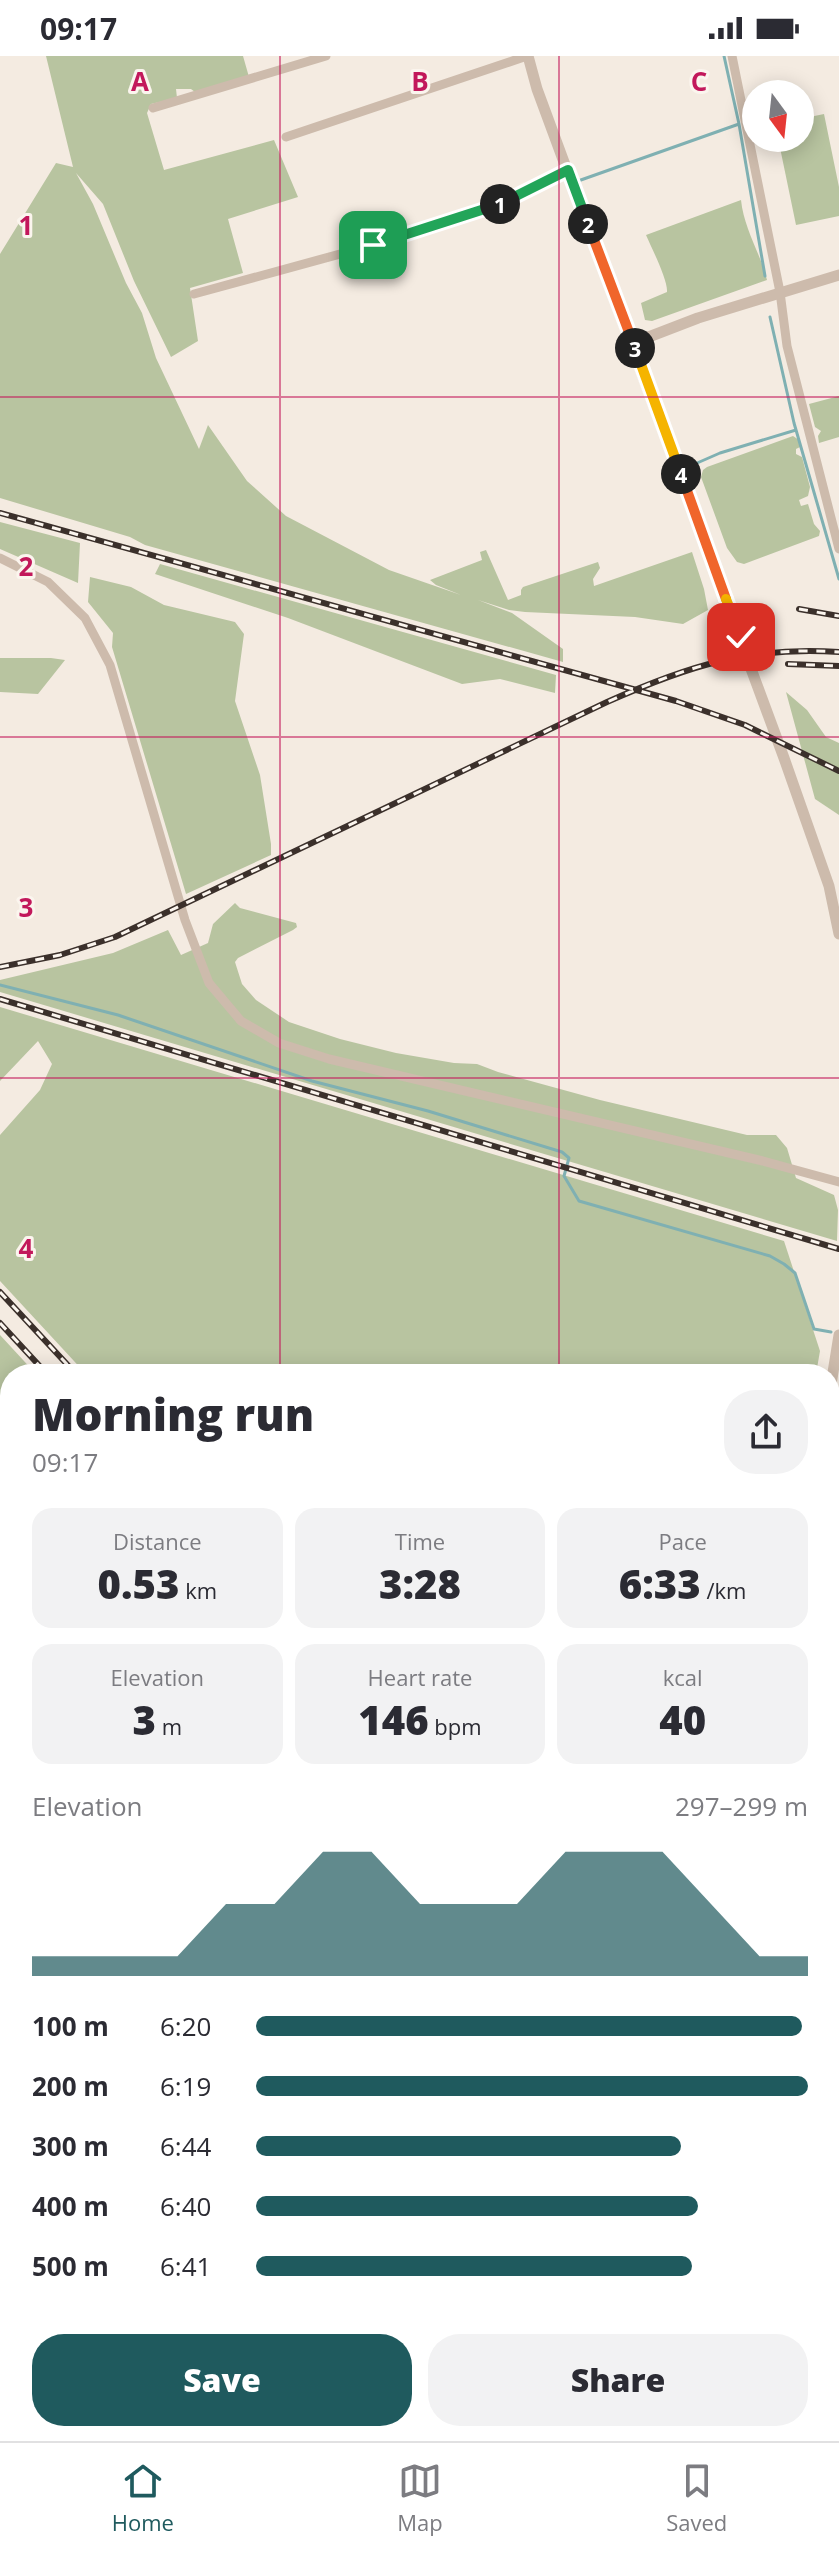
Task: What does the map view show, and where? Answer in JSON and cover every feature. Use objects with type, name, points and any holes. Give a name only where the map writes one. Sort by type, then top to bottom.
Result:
[{"type":"street","points":[[153,108],[326,56]]},
{"type":"street","points":[[286,137],[527,56],[784,758],[829,886],[839,934]]},
{"type":"street","points":[[732,56],[780,292],[787,346],[839,549]]},
{"type":"street","points":[[194,294],[373,245],[512,200],[568,170]]},
{"type":"street","points":[[633,343],[698,318],[839,275]]},
{"type":"street","points":[[0,558],[56,589],[85,618],[110,665],[185,920],[209,983],[241,1021],[279,1043],[329,1059],[763,1161],[839,1182]]},
{"type":"street","points":[[834,1364],[839,1335]]},
{"type":"green space","points":[[46,56],[243,56],[249,77],[195,92],[176,89],[177,98],[151,104],[147,113],[164,170],[274,140],[298,197],[228,219],[243,273],[190,288],[198,341],[171,357],[134,281],[103,204],[76,173],[142,313],[156,358],[199,449],[208,425],[247,481],[286,516],[389,570],[461,595],[430,580],[482,560],[480,552],[486,550],[508,600],[521,595],[523,587],[598,562],[600,568],[593,579],[594,586],[692,552],[708,610],[683,624],[635,617],[525,612],[478,600],[512,613],[563,649],[563,662],[145,545],[130,537],[0,498],[0,254],[56,163],[73,167]]},
{"type":"green space","points":[[824,114],[839,187],[839,216],[796,225],[781,152],[814,152],[814,116]]},
{"type":"green space","points":[[741,200],[745,221],[767,280],[652,321],[645,320],[641,303],[667,292],[646,235]]},
{"type":"green space","points":[[839,396],[839,437],[819,443],[821,431],[815,427],[809,404]]},
{"type":"green space","points":[[793,436],[799,440],[800,447],[796,449],[796,454],[802,457],[810,487],[808,496],[799,500],[801,506],[808,504],[814,524],[820,531],[819,536],[744,564],[737,562],[727,548],[701,477],[703,470]]},
{"type":"green space","points":[[0,522],[80,543],[78,583],[0,549]]},
{"type":"green space","points":[[160,564],[556,675],[555,693],[500,679],[462,684],[288,618],[155,574]]},
{"type":"green space","points":[[90,577],[131,587],[164,605],[235,622],[244,634],[235,701],[260,775],[271,855],[186,894],[112,647],[113,633],[88,602]]},
{"type":"green space","points":[[0,658],[65,660],[38,694],[0,692]]},
{"type":"green space","points":[[786,692],[807,710],[826,737],[839,743],[839,815],[815,799]]},
{"type":"green space","points":[[235,903],[240,908],[296,923],[297,927],[293,930],[235,962],[242,984],[256,1000],[289,1022],[396,1053],[477,1064],[600,1100],[747,1135],[776,1135],[787,1148],[796,1178],[834,1195],[838,1210],[837,1241],[0,992],[0,980],[113,953],[168,930],[181,955],[208,943],[213,924]]},
{"type":"green space","points":[[0,1007],[784,1241],[820,1351],[818,1364],[77,1364],[0,1281],[0,1135],[40,1090],[52,1064],[38,1041],[0,1081]]},
{"type":"green space","points":[[0,1335],[27,1364],[0,1364]]},
{"type":"waterway","points":[[724,56],[765,276]]},
{"type":"waterway","points":[[578,181],[739,124]]},
{"type":"waterway","points":[[770,317],[794,423],[839,579]]},
{"type":"waterway","points":[[688,467],[720,453],[796,430]]},
{"type":"waterway","points":[[0,985],[118,1015],[312,1081],[428,1111],[562,1152],[569,1158],[564,1176],[579,1201],[770,1256],[795,1273],[814,1329],[831,1332]]},
{"type":"railway","points":[[0,513],[676,701],[745,725],[839,771]]},
{"type":"railway","points":[[799,609],[839,616]]},
{"type":"railway","points":[[0,967],[60,955],[115,937],[607,702],[665,678],[747,656],[776,652],[839,652]]},
{"type":"railway","points":[[788,664],[839,666]]},
{"type":"railway","points":[[0,999],[839,1249]]},
{"type":"railway","points":[[0,1292],[67,1364]]},
{"type":"railway","points":[[0,1323],[38,1364]]},
{"type":"route","points":[[373,245],[512,200],[568,170],[741,637]]}]
